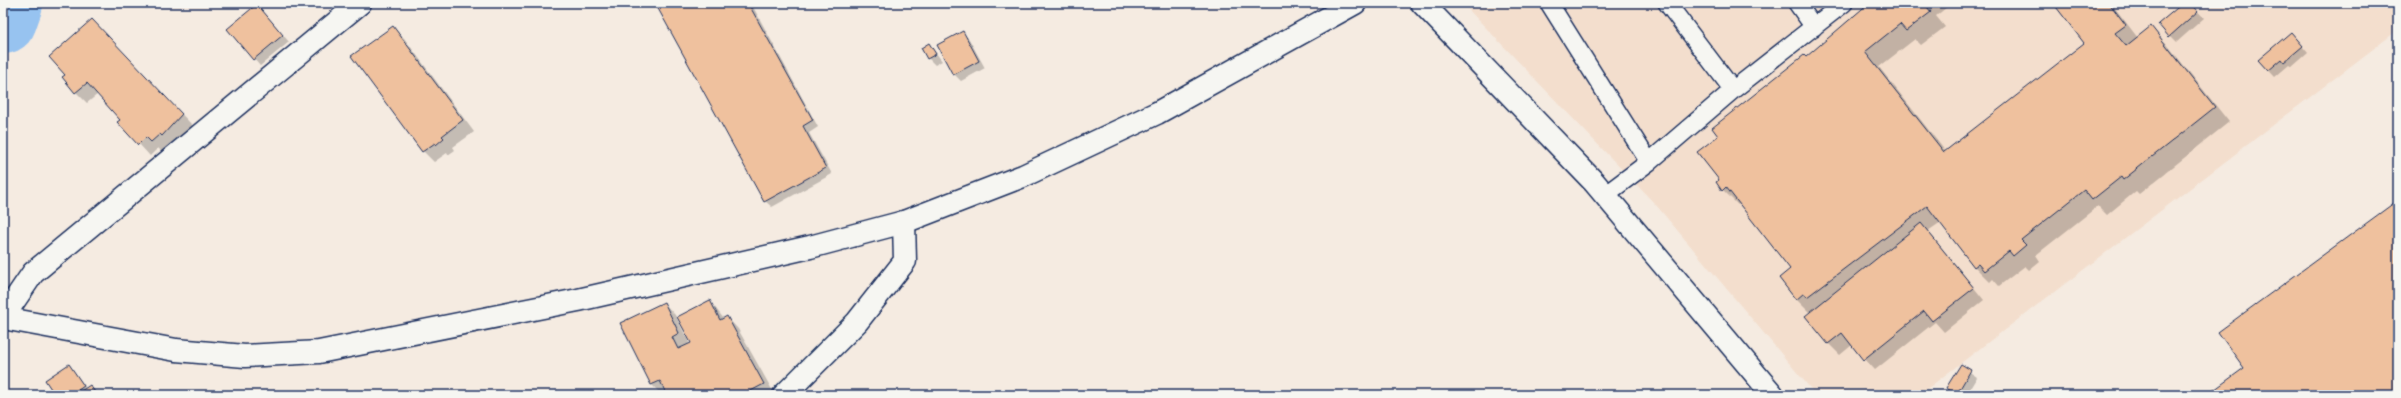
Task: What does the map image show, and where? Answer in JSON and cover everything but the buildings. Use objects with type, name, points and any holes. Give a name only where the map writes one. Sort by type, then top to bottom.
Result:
[{"type":"street","points":[[360,3],[33,272],[3,317],[176,350],[245,356],[320,352],[578,300],[810,247],[904,222],[1023,176],[1157,113],[1355,3]]},
{"type":"street","points":[[1422,3],[1606,195],[1773,395]]},
{"type":"street","points":[[784,395],[857,322],[905,260],[904,222]]},
{"type":"lane","points":[[1548,3],[1649,162]]},
{"type":"lane","points":[[1667,3],[1733,90]]},
{"type":"lane","points":[[1797,3],[1814,27]]},
{"type":"lane","points":[[1606,195],[1649,162],[1733,90],[1844,3]]},
{"type":"shaded area","points":[[1467,3],[2398,3],[2398,30],[1919,395],[1816,395],[1656,205],[1464,5]]},
{"type":"waterway","points":[[3,20],[9,3]]}]
